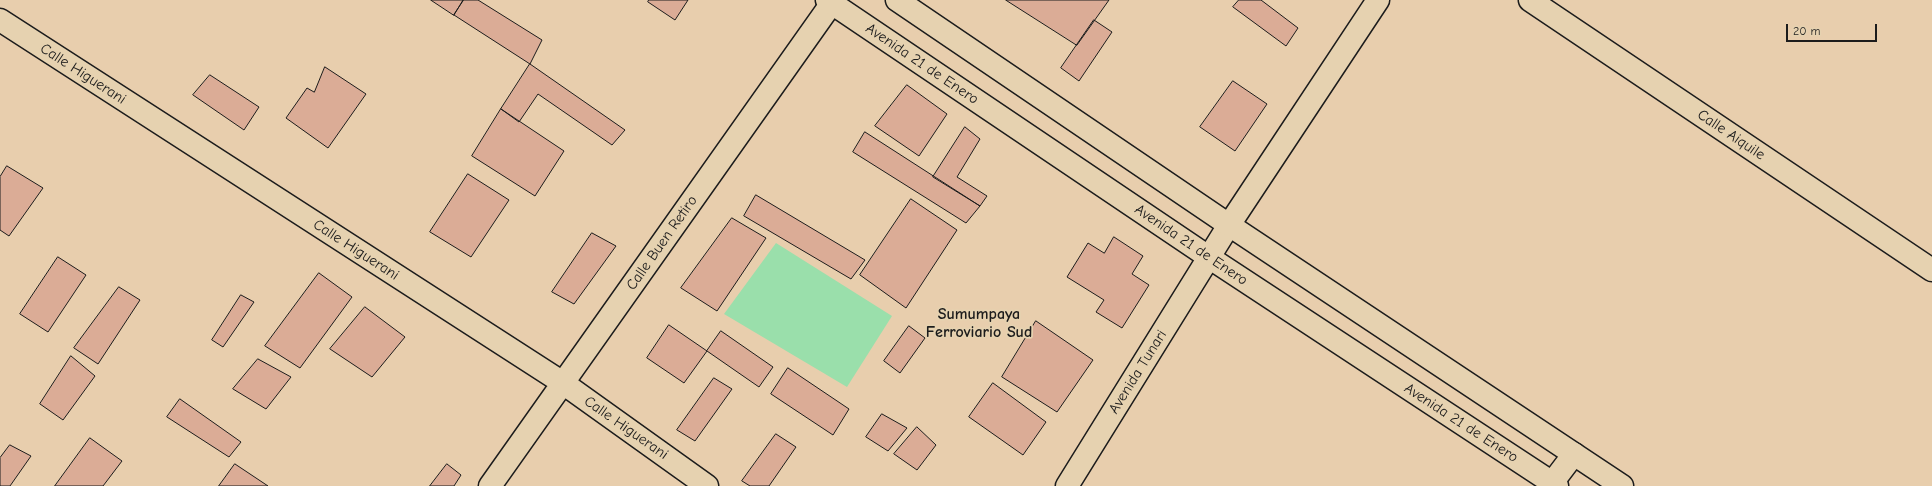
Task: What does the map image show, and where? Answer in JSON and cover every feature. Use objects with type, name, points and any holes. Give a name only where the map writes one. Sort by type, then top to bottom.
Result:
[{"type":"street","points":[[897,0],[1229,225],[1622,486]]},
{"type":"street","name":"Avenida Tunari","points":[[1067,486],[1210,258],[1229,225],[1378,0]]},
{"type":"street","name":"Calle Aiquile","points":[[1530,0],[1932,270]]},
{"type":"street","name":"Avenida 21 de Enero","points":[[831,1],[1210,258],[1554,484]]},
{"type":"street","name":"Calle Buen Retiro","points":[[490,486],[831,1]]},
{"type":"street","name":"Calle Higuerani","points":[[0,20],[563,383],[707,486]]},
{"type":"street","points":[[1554,484],[1574,454]]},
{"type":"green space","points":[[776,243],[892,316],[847,387],[724,314]]},
{"type":"building","points":[[431,0],[463,0],[454,15]]},
{"type":"building","points":[[464,0],[478,0],[542,40],[530,64],[454,15]]},
{"type":"building","points":[[649,0],[688,0],[675,20],[648,2]]},
{"type":"building","points":[[1006,0],[1109,0],[1077,45]]},
{"type":"building","points":[[1239,0],[1261,0],[1298,28],[1286,46],[1233,7]]},
{"type":"building","points":[[1094,20],[1112,32],[1079,81],[1061,68]]},
{"type":"building","points":[[530,64],[625,130],[612,145],[538,94],[519,122],[501,109]]},
{"type":"building","points":[[325,67],[366,94],[328,148],[286,118],[307,88],[314,92]]},
{"type":"building","points":[[210,75],[259,107],[244,130],[193,95]]},
{"type":"building","points":[[1233,81],[1267,104],[1235,151],[1200,127]]},
{"type":"building","points":[[907,85],[947,114],[919,156],[875,126]]},
{"type":"building","points":[[501,109],[564,151],[535,196],[472,156]]},
{"type":"building","points":[[965,127],[980,139],[957,177],[987,196],[980,206],[933,177]]},
{"type":"building","points":[[865,132],[980,206],[966,223],[853,152]]},
{"type":"building","points":[[7,166],[43,188],[9,236],[0,230],[0,177]]},
{"type":"building","points":[[468,174],[509,200],[471,257],[430,232]]},
{"type":"building","points":[[756,195],[865,260],[851,279],[744,216]]},
{"type":"building","points":[[911,199],[957,230],[906,308],[860,275]]},
{"type":"building","points":[[732,218],[766,238],[717,311],[681,288]]},
{"type":"building","points":[[592,233],[616,246],[574,304],[552,292]]},
{"type":"building","points":[[1114,237],[1143,256],[1132,274],[1149,285],[1122,328],[1096,312],[1104,300],[1067,277],[1088,243],[1104,253]]},
{"type":"building","points":[[58,257],[86,275],[48,332],[20,314]]},
{"type":"building","points":[[319,273],[352,297],[300,368],[265,346]]},
{"type":"building","points":[[119,287],[140,300],[98,364],[74,348]]},
{"type":"building","points":[[241,295],[254,302],[223,347],[212,340]]},
{"type":"building","points":[[365,307],[405,337],[372,377],[330,349]]},
{"type":"building","points":[[1036,321],[1093,360],[1057,412],[1002,377]]},
{"type":"building","points":[[669,325],[707,351],[684,383],[647,358]]},
{"type":"building","points":[[909,326],[925,338],[900,373],[884,361]]},
{"type":"building","points":[[721,331],[773,367],[759,387],[707,351]]},
{"type":"building","points":[[71,356],[95,376],[63,420],[40,404]]},
{"type":"building","points":[[258,359],[291,377],[266,409],[233,389]]},
{"type":"building","points":[[788,368],[849,409],[833,435],[771,394]]},
{"type":"building","points":[[714,378],[732,389],[695,441],[677,430]]},
{"type":"building","points":[[993,383],[1046,422],[1023,455],[969,417]]},
{"type":"building","points":[[180,399],[241,442],[229,457],[167,417]]},
{"type":"building","points":[[882,414],[907,428],[888,451],[866,437]]},
{"type":"building","points":[[917,427],[936,445],[917,470],[894,454]]},
{"type":"building","points":[[776,434],[796,447],[769,486],[750,486],[742,481]]},
{"type":"building","points":[[90,438],[122,461],[103,486],[55,486]]},
{"type":"building","points":[[10,445],[31,456],[10,486],[0,486],[0,458]]},
{"type":"building","points":[[235,464],[268,486],[219,486]]},
{"type":"building","points":[[447,464],[461,475],[454,486],[430,486]]},
{"type":"district","name":"Sumumpaya Ferroviario Sud","points":[[979,323]]}]
